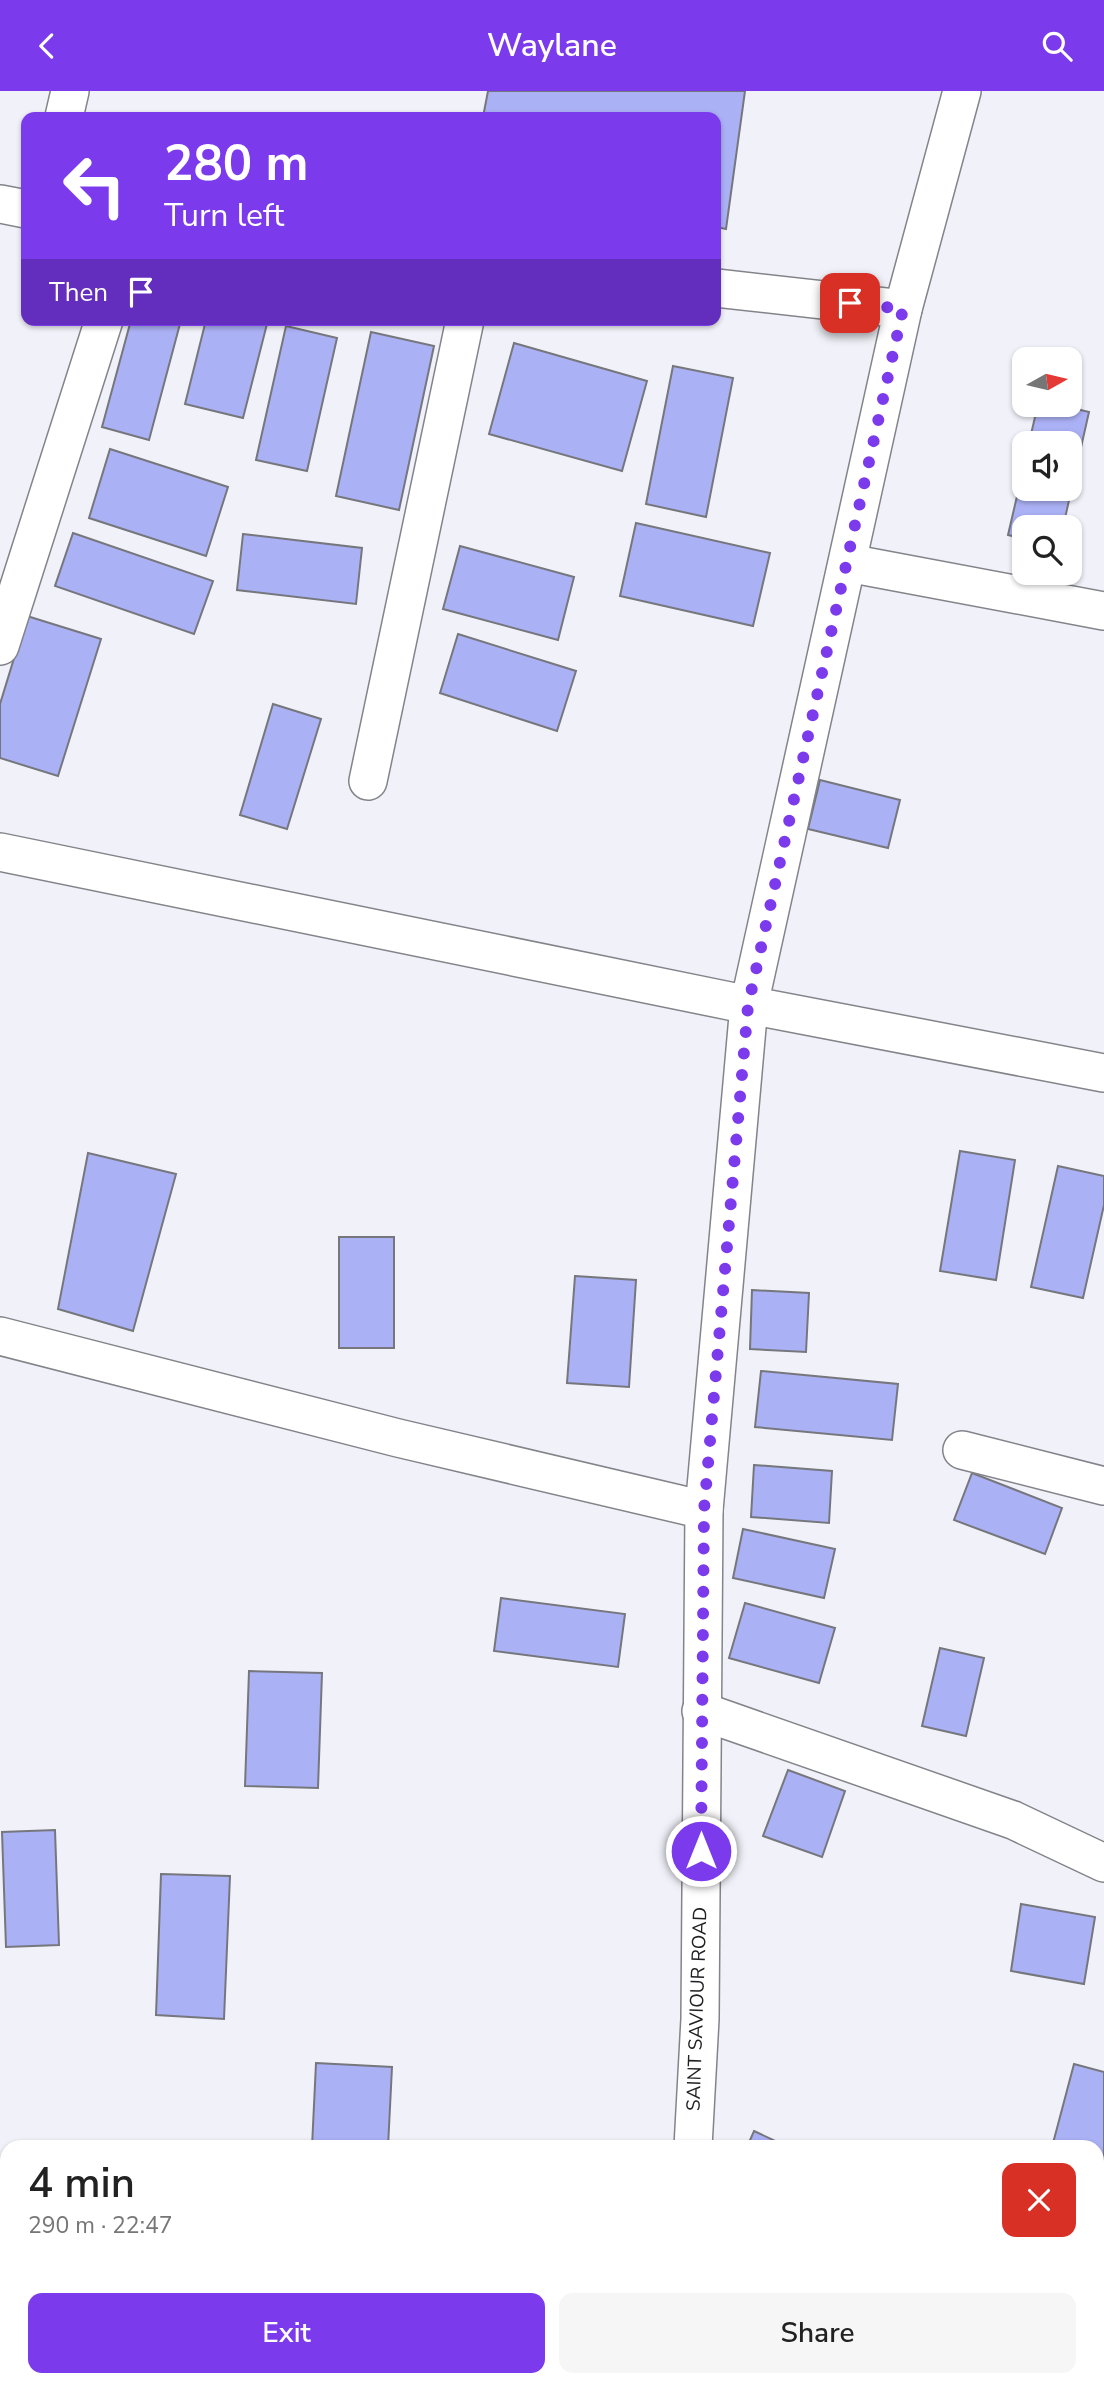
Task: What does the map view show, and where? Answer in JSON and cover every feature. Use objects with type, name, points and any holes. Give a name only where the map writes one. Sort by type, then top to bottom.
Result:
[{"type":"street","points":[[65,112],[70,91]]},
{"type":"street","name":"SAINT SAVIOUR ROAD","points":[[693,2140],[700,2019],[704,1510],[748,1006],[903,309],[962,91]]},
{"type":"street","points":[[0,204],[21,208]]},
{"type":"street","points":[[721,289],[903,309]]},
{"type":"street","points":[[0,646],[102,326]]},
{"type":"street","points":[[368,781],[465,326]]},
{"type":"street","points":[[848,563],[1104,611]]},
{"type":"street","points":[[0,852],[748,1006],[1104,1073]]},
{"type":"street","points":[[0,1336],[398,1438],[704,1510]]},
{"type":"street","points":[[962,1450],[1104,1486]]},
{"type":"street","points":[[701,1711],[1013,1820],[1104,1863]]},
{"type":"building","points":[[488,91],[745,91],[726,229],[721,228],[721,112],[484,112]]},
{"type":"building","points":[[129,326],[179,326],[149,440],[102,427]]},
{"type":"building","points":[[204,326],[266,326],[243,418],[185,404]]},
{"type":"building","points":[[286,326],[337,338],[307,471],[256,460]]},
{"type":"building","points":[[371,332],[434,346],[399,510],[336,496]]},
{"type":"building","points":[[514,343],[647,381],[622,471],[489,434]]},
{"type":"building","points":[[673,366],[733,378],[706,517],[646,504]]},
{"type":"building","points":[[1082,410],[1089,412],[1082,443],[1082,431],[1032,431],[1035,417],[1082,417]]},
{"type":"building","points":[[110,449],[228,487],[206,556],[89,518]]},
{"type":"building","points":[[1016,501],[1069,501],[1066,515],[1013,515]]},
{"type":"building","points":[[1012,518],[1012,536],[1008,535]]},
{"type":"building","points":[[636,523],[770,553],[753,626],[620,596]]},
{"type":"building","points":[[73,533],[213,581],[194,634],[55,586]]},
{"type":"building","points":[[243,534],[362,548],[356,604],[237,590]]},
{"type":"building","points":[[460,546],[574,577],[558,640],[443,609]]},
{"type":"building","points":[[27,616],[101,639],[58,776],[0,758],[0,704]]},
{"type":"building","points":[[458,634],[576,671],[557,731],[440,693]]},
{"type":"building","points":[[273,704],[321,719],[287,829],[240,815]]},
{"type":"building","points":[[820,780],[900,800],[888,848],[808,829]]},
{"type":"building","points":[[960,1151],[1015,1160],[996,1280],[940,1271]]},
{"type":"building","points":[[88,1153],[176,1174],[133,1331],[58,1309]]},
{"type":"building","points":[[1058,1166],[1104,1176],[1104,1205],[1083,1298],[1031,1287]]},
{"type":"building","points":[[339,1237],[394,1237],[394,1348],[339,1348]]},
{"type":"building","points":[[575,1276],[636,1280],[629,1387],[567,1383]]},
{"type":"building","points":[[752,1290],[809,1293],[806,1352],[750,1349]]},
{"type":"building","points":[[761,1371],[898,1384],[892,1440],[755,1427]]},
{"type":"building","points":[[754,1465],[832,1471],[829,1523],[751,1517]]},
{"type":"building","points":[[972,1473],[1062,1508],[1045,1554],[954,1520]]},
{"type":"building","points":[[743,1529],[835,1549],[824,1598],[733,1578]]},
{"type":"building","points":[[501,1598],[625,1614],[618,1667],[494,1651]]},
{"type":"building","points":[[745,1603],[835,1628],[819,1683],[729,1658]]},
{"type":"building","points":[[940,1648],[984,1658],[966,1736],[922,1726]]},
{"type":"building","points":[[249,1671],[322,1673],[318,1788],[245,1786]]},
{"type":"building","points":[[788,1770],[845,1791],[822,1857],[763,1836]]},
{"type":"building","points":[[55,1830],[59,1945],[6,1947],[2,1832]]},
{"type":"building","points":[[161,1874],[230,1876],[224,2019],[156,2015]]},
{"type":"building","points":[[1021,1904],[1095,1917],[1084,1984],[1011,1971]]},
{"type":"building","points":[[316,2063],[392,2067],[388,2140],[312,2140]]},
{"type":"building","points":[[1074,2064],[1104,2072],[1104,2140],[1054,2140]]},
{"type":"building","points":[[754,2131],[773,2140],[750,2140]]},
{"type":"route","points":[[701,1851],[704,1510],[748,1006],[903,309],[850,303]]}]
